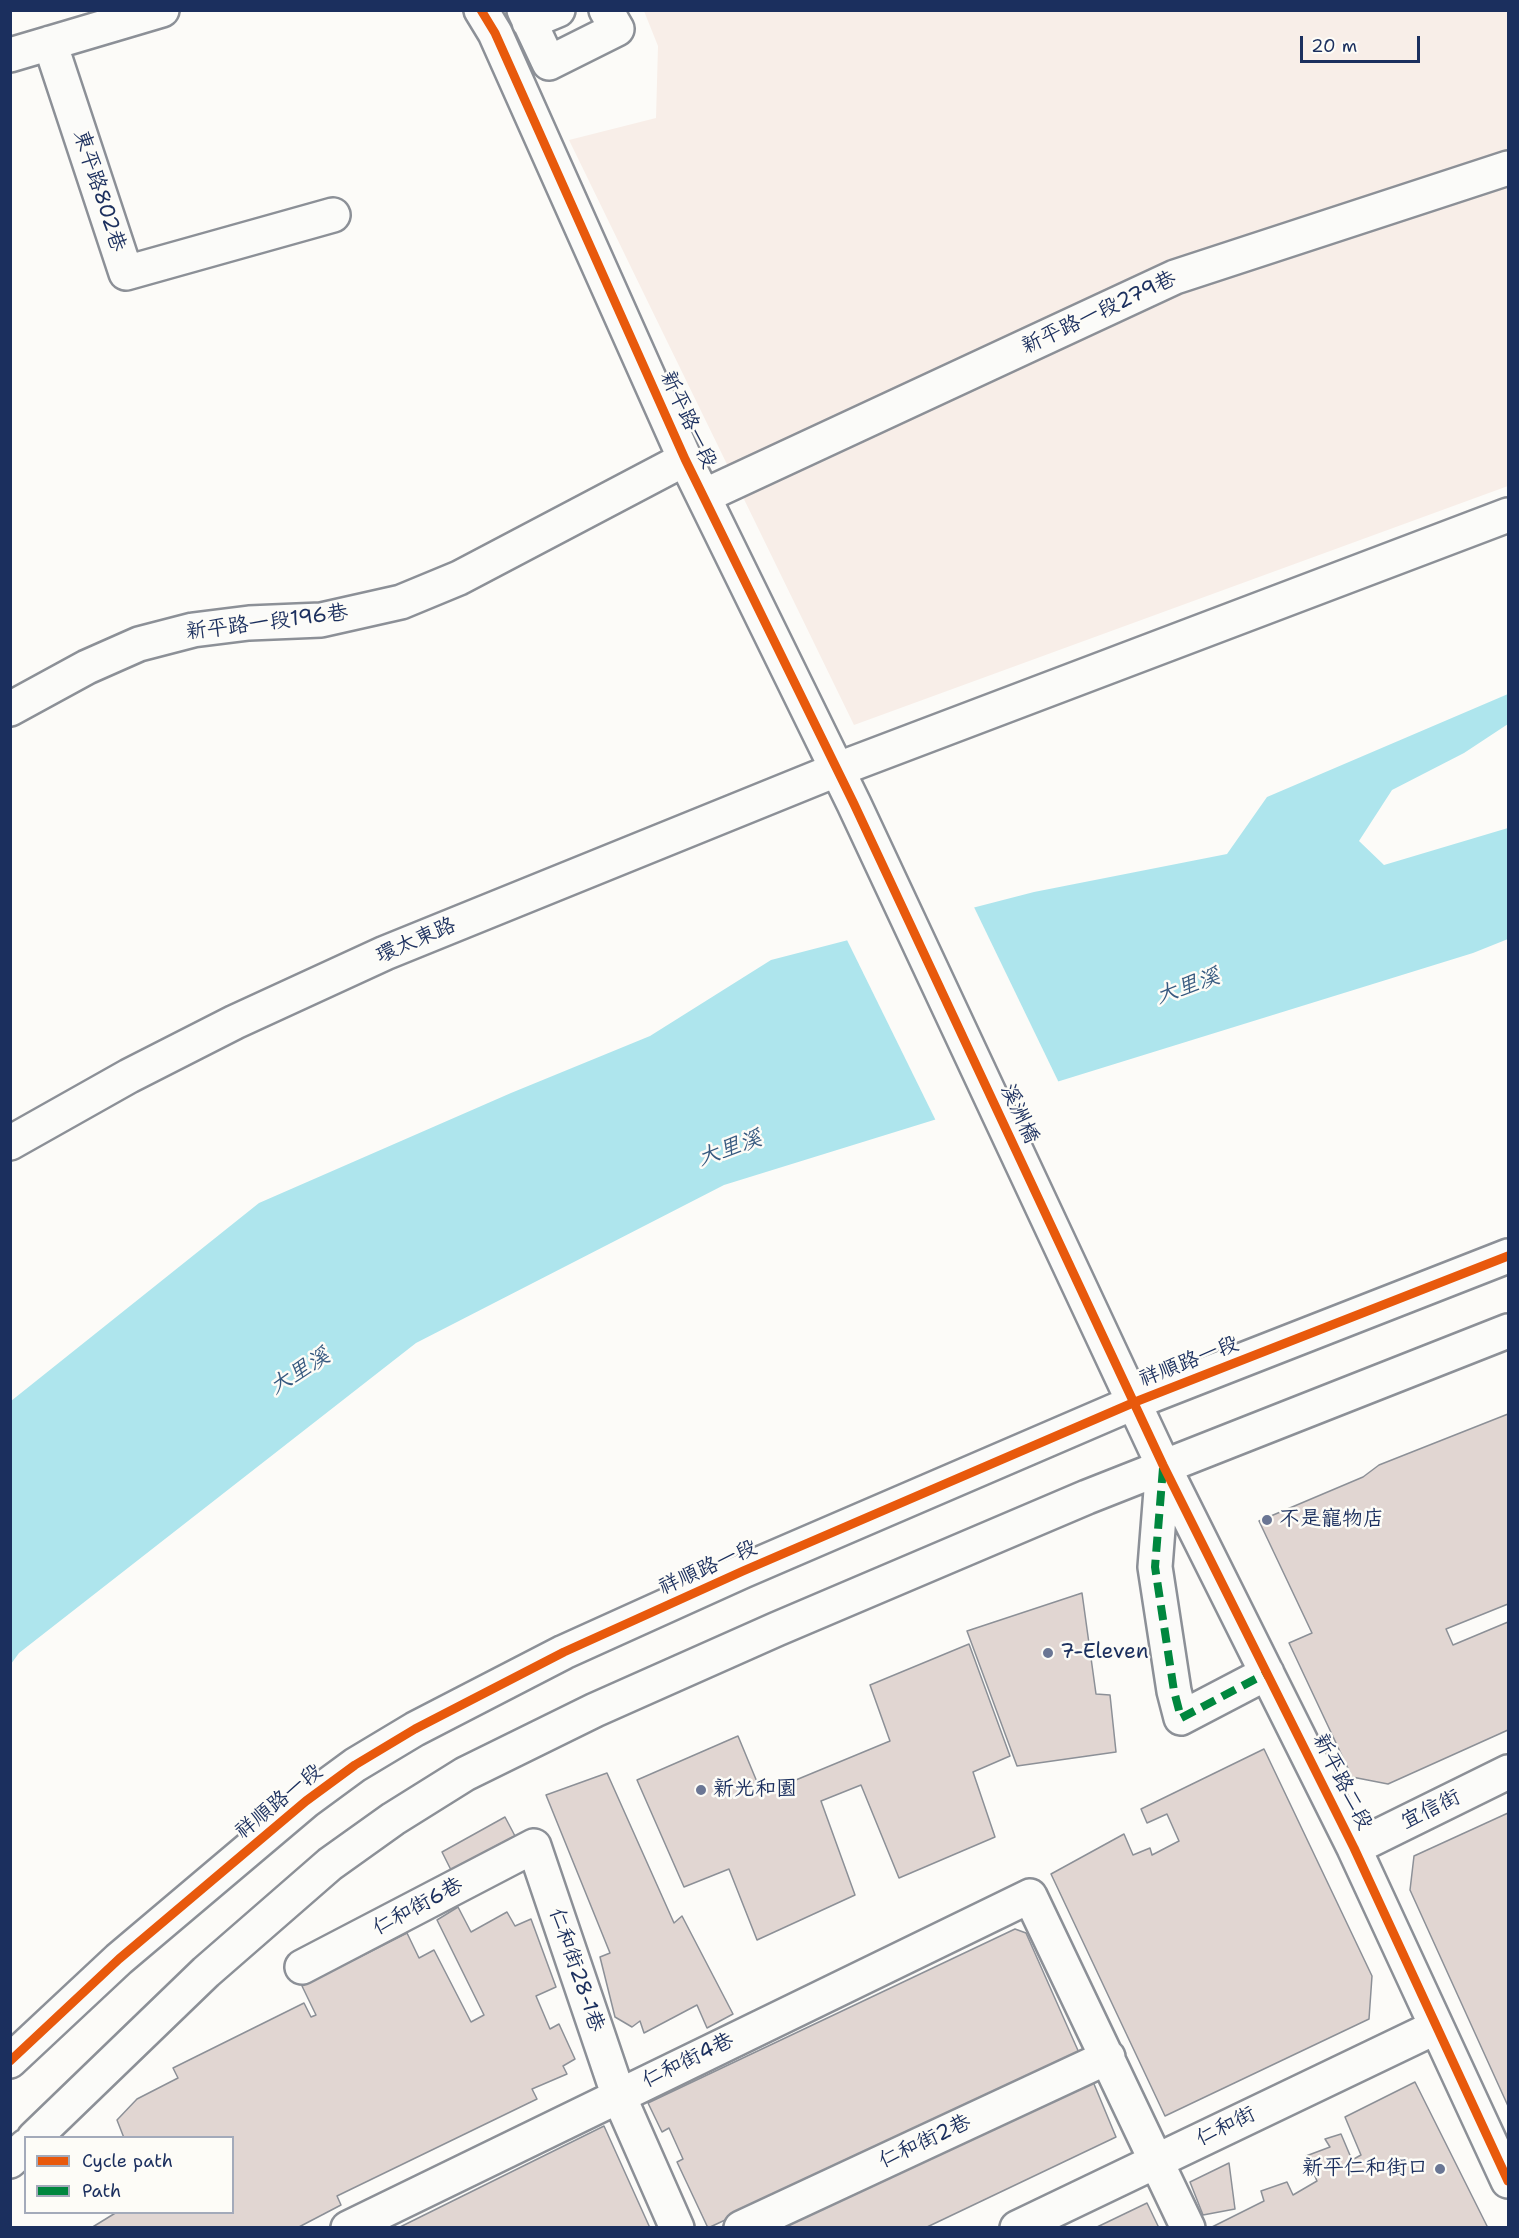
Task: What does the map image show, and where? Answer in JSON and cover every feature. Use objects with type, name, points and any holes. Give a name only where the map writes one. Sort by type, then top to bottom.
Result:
[{"type":"street","points":[[10,55],[162,10]]},
{"type":"street","name":"新平路一段","points":[[482,10],[495,33],[685,459],[871,841]]},
{"type":"street","points":[[537,14],[549,63],[617,28],[606,10]]},
{"type":"street","name":"東平路802巷","points":[[50,43],[126,273],[333,215]]},
{"type":"street","name":"新平路一段279巷","points":[[704,496],[1175,277],[1509,168]]},
{"type":"street","name":"新平路一段196巷","points":[[10,709],[87,667],[139,644],[193,630],[249,623],[321,620],[401,602],[459,578],[685,459]]},
{"type":"street","name":"環太東路","points":[[10,1143],[161,1060],[385,953],[836,770],[1509,515]]},
{"type":"street","name":"溪洲橋","points":[[871,841],[1135,1402]]},
{"type":"street","name":"祥順路一段","points":[[10,2061],[119,1959],[306,1801],[355,1765],[415,1729],[564,1652],[1135,1402],[1509,1256]]},
{"type":"street","points":[[36,2136],[206,1972],[330,1864],[465,1774],[595,1710],[777,1629],[1163,1466],[1509,1331]]},
{"type":"street","name":"新平路二段","points":[[1135,1402],[1163,1466],[1354,1848],[1509,2181]]},
{"type":"street","points":[[1163,1466],[1155,1567],[1174,1691],[1181,1718],[1267,1673]]},
{"type":"street","name":"宜信街","points":[[1354,1848],[1509,1772]]},
{"type":"street","name":"仁和街6巷","points":[[302,1967],[534,1846]]},
{"type":"street","name":"仁和街28-1巷","points":[[534,1846],[618,2094],[677,2228]]},
{"type":"street","name":"仁和街4巷","points":[[348,2228],[618,2094],[1030,1896],[1108,2057]]},
{"type":"street","name":"仁和街","points":[[1017,2228],[1436,2027]]},
{"type":"street","points":[[1108,2057],[1188,2228]]},
{"type":"street","name":"仁和街2巷","points":[[741,2228],[1108,2057]]},
{"type":"street","points":[[10,2161],[24,2148]]},
{"type":"shaded area","points":[[644,11],[1508,11],[1508,486],[854,725],[569,140],[656,118],[658,46]]},
{"type":"water","name":"大里溪","points":[[1508,694],[1508,724],[1464,753],[1392,790],[1359,841],[1384,865],[1508,828],[1508,939],[1473,953],[724,1185],[416,1343],[19,1653],[11,1664],[11,1401],[259,1203],[511,1093],[650,1036],[771,960],[1034,892],[1227,854],[1267,797]]},
{"type":"pier","points":[[973,905],[1060,1085],[937,1123],[846,938]]},
{"type":"building","points":[[1508,1414],[1508,1604],[1446,1629],[1453,1645],[1508,1622],[1508,1730],[1388,1784],[1352,1777],[1289,1643],[1312,1633],[1259,1521],[1363,1477],[1379,1465]]},
{"type":"building","points":[[1082,1593],[1096,1694],[1110,1695],[1116,1752],[1017,1766],[967,1631]]},
{"type":"building","name":"新光和園","points":[[969,1644],[1010,1756],[973,1772],[995,1837],[899,1878],[861,1785],[821,1801],[855,1895],[757,1940],[729,1869],[684,1887],[637,1780],[738,1736],[762,1794],[890,1741],[870,1685]]},
{"type":"building","points":[[1264,1749],[1372,1976],[1369,2019],[1165,2116],[1051,1874],[1124,1834],[1133,1855],[1150,1848],[1152,1855],[1179,1841],[1167,1814],[1147,1823],[1141,1809]]},
{"type":"building","points":[[607,1773],[674,1923],[682,1916],[733,2014],[707,2028],[697,2005],[644,2033],[640,2021],[632,2027],[615,2017],[600,1957],[610,1953],[546,1795]]},
{"type":"building","points":[[1508,1813],[1508,2106],[1410,1890],[1414,1856]]},
{"type":"building","points":[[505,1817],[515,1836],[451,1870],[442,1852]]},
{"type":"building","points":[[458,1907],[471,1932],[507,1912],[515,1926],[531,1919],[556,1987],[536,1996],[550,2029],[559,2024],[575,2059],[563,2066],[567,2074],[532,2089],[537,2099],[337,2196],[341,2205],[297,2228],[91,2228],[114,2214],[234,2214],[234,2136],[123,2136],[117,2120],[137,2099],[178,2078],[173,2068],[304,2003],[311,2017],[316,2015],[302,1986],[407,1933],[419,1958],[434,1950],[471,2022],[484,2015],[437,1920]]},
{"type":"building","points":[[1015,1929],[1026,1933],[1080,2055],[708,2228],[677,2162],[683,2159],[669,2128],[662,2132],[648,2103]]},
{"type":"building","points":[[1089,2072],[1116,2137],[925,2228],[756,2228]]},
{"type":"building","points":[[1415,2082],[1488,2228],[1210,2228],[1264,2201],[1261,2191],[1287,2182],[1293,2195],[1317,2181],[1306,2156],[1330,2147],[1325,2139],[1341,2134],[1352,2160],[1361,2155],[1345,2117]]},
{"type":"building","points":[[604,2126],[650,2228],[398,2228]]},
{"type":"building","points":[[1229,2163],[1235,2209],[1203,2215],[1190,2182]]},
{"type":"building","points":[[1147,2203],[1159,2228],[1095,2228]]},
{"type":"marked path","points":[[1163,1468],[1155,1567],[1174,1691],[1181,1718],[1267,1673]]},
{"type":"cycle path","points":[[481,10],[495,33],[685,459],[854,804],[1163,1465],[1354,1848],[1508,2181]]},
{"type":"cycle path","points":[[10,2061],[119,1959],[306,1801],[355,1765],[415,1729],[564,1652],[743,1571],[1135,1402],[1508,1256]]},
{"type":"place","name":"不是寵物店","points":[[1267,1520]]},
{"type":"place","name":"7-Eleven","points":[[1048,1653]]},
{"type":"place","name":"新光和園","points":[[701,1790]]},
{"type":"place","name":"新平仁和街口","points":[[1440,2169]]}]
